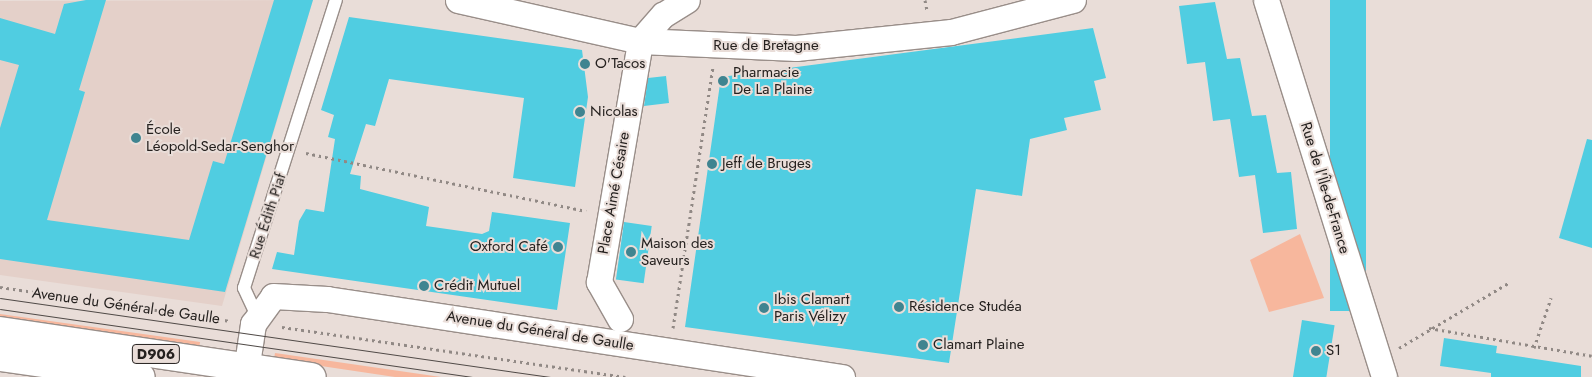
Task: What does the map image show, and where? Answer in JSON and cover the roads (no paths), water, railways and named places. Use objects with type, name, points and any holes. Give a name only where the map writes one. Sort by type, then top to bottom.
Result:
[{"type":"main road","name":"D906","points":[[0,331],[246,372],[312,377]]},
{"type":"main road","points":[[0,357],[141,377]]},
{"type":"street","name":"Rue de Bretagne","points":[[458,0],[638,51],[716,46],[796,48],[888,42],[951,32],[1073,0]]},
{"type":"street","points":[[638,51],[663,15],[687,0]]},
{"type":"street","name":"Rue de l'Île-de-France","points":[[1266,0],[1381,369]]},
{"type":"street","name":"Place Aimé Césaire","points":[[620,319],[599,282],[638,51]]},
{"type":"street","name":"Avenue du Général de Gaulle","points":[[255,320],[273,296],[304,296],[842,377]]},
{"type":"street","points":[[246,372],[255,320]]},
{"type":"lane","name":"Rue Édith Piaf","points":[[255,320],[244,288],[290,149],[336,0]]},
{"type":"tram line","points":[[0,298],[550,377]]},
{"type":"tram line","points":[[0,309],[474,377]]},
{"type":"place","name":"O'Tacos","points":[[585,64]]},
{"type":"place","name":"Pharmacie De La Plaine","points":[[723,81]]},
{"type":"place","name":"Nicolas","points":[[580,112]]},
{"type":"place","name":"École Léopold-Sedar-Senghor","points":[[136,138]]},
{"type":"place","name":"Jeff de Bruges","points":[[712,164]]},
{"type":"place","name":"Oxford Café","points":[[558,247]]},
{"type":"place","name":"Maison des Saveurs","points":[[631,252]]},
{"type":"place","name":"Crédit Mutuel","points":[[424,286]]},
{"type":"place","name":"Résidence Studéa","points":[[899,307]]},
{"type":"place","name":"Ibis Clamart Paris Vélizy","points":[[764,308]]},
{"type":"place","name":"Clamart Plaine","points":[[923,345]]},
{"type":"place","name":"S1","points":[[1316,351]]}]
